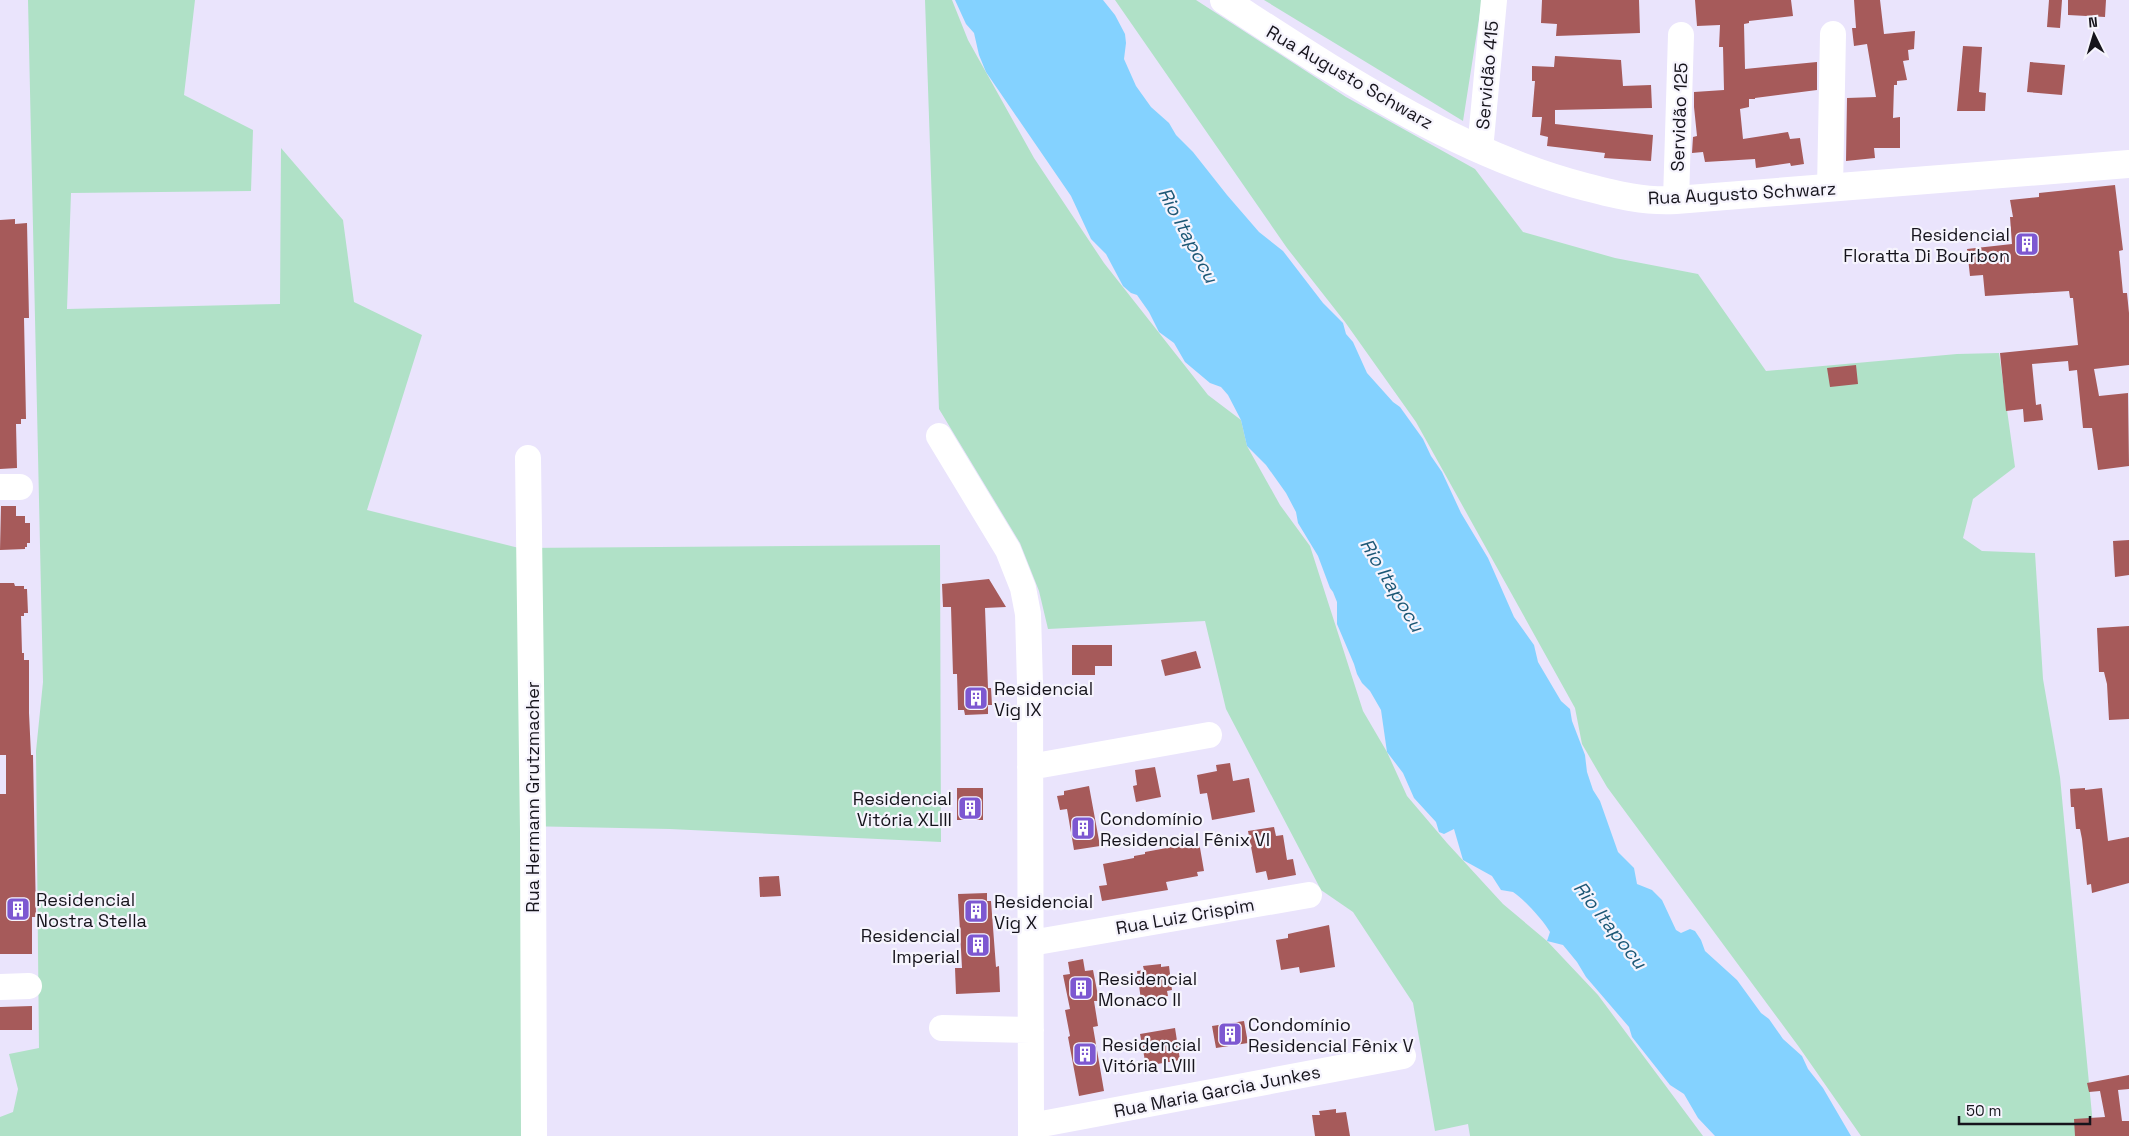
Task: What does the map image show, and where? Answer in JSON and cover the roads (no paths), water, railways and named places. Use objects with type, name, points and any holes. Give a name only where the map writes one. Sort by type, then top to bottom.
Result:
[{"type":"main road","name":"Rua Augusto Schwarz","points":[[1224,0],[1397,108],[1480,150],[1540,174],[1632,198],[1671,200],[2129,164]]},
{"type":"street","name":"Servidão 415","points":[[1480,150],[1494,0]]},
{"type":"street","points":[[1830,188],[1833,34]]},
{"type":"street","name":"Servidão 125","points":[[1671,200],[1677,41]]},
{"type":"street","points":[[939,436],[1008,550],[1023,588],[1028,614],[1030,642],[1031,1131]]},
{"type":"street","name":"Rua Hermann Grutzmacher","points":[[528,458],[533,832],[534,1136]]},
{"type":"street","points":[[1030,767],[1209,735]]},
{"type":"street","name":"Rua Luiz Crispim","points":[[1031,943],[1309,895]]},
{"type":"street","points":[[0,987],[29,986]]},
{"type":"street","points":[[942,1028],[1031,1030]]},
{"type":"street","name":"Rua Maria Garcia Junkes","points":[[1031,1131],[1403,1056]]},
{"type":"water","name":"Rio Itapocu","points":[[955,0],[1103,0],[1115,15],[1125,34],[1124,59],[1136,86],[1151,107],[1169,123],[1176,135],[1193,152],[1259,232],[1283,251],[1323,303],[1343,323],[1346,334],[1353,342],[1367,373],[1393,402],[1400,407],[1423,439],[1431,456],[1442,472],[1461,513],[1488,558],[1514,617],[1534,645],[1538,662],[1561,701],[1570,709],[1572,721],[1585,755],[1587,772],[1593,790],[1600,801],[1618,852],[1634,868],[1637,884],[1652,890],[1662,900],[1676,930],[1681,933],[1690,929],[1695,931],[1705,951],[1737,980],[1783,1039],[1802,1056],[1808,1069],[1823,1088],[1851,1136],[1715,1136],[1698,1118],[1684,1094],[1670,1085],[1632,1037],[1629,1027],[1586,977],[1563,945],[1547,941],[1550,932],[1533,910],[1513,892],[1501,890],[1492,876],[1463,860],[1454,829],[1444,834],[1439,832],[1436,822],[1414,798],[1403,773],[1387,752],[1381,710],[1357,674],[1337,624],[1337,602],[1318,556],[1298,523],[1296,512],[1286,493],[1266,465],[1247,446],[1241,420],[1228,395],[1221,387],[1210,383],[1185,362],[1174,343],[1159,332],[1149,312],[1137,295],[1131,293],[1123,286],[1106,254],[1091,239],[1071,196],[986,72],[979,55],[974,33],[966,24]]},
{"type":"place","name":"Residencial Floratta Di Bourbon","points":[[2027,244]]},
{"type":"place","name":"Residencial Vig IX","points":[[976,698]]},
{"type":"place","name":"Residencial Vitória XLIII","points":[[970,808]]},
{"type":"place","name":"Condomínio Residencial Fênix VI","points":[[1083,828]]},
{"type":"place","name":"Residencial Nostra Stella","points":[[18,909]]},
{"type":"place","name":"Residencial Vig X","points":[[976,911]]},
{"type":"place","name":"Residencial Imperial","points":[[978,945]]},
{"type":"place","name":"Residencial Monaco II","points":[[1081,988]]},
{"type":"place","name":"Condomínio Residencial Fênix V","points":[[1230,1034]]},
{"type":"place","name":"Residencial Vitória LVIII","points":[[1085,1054]]}]
